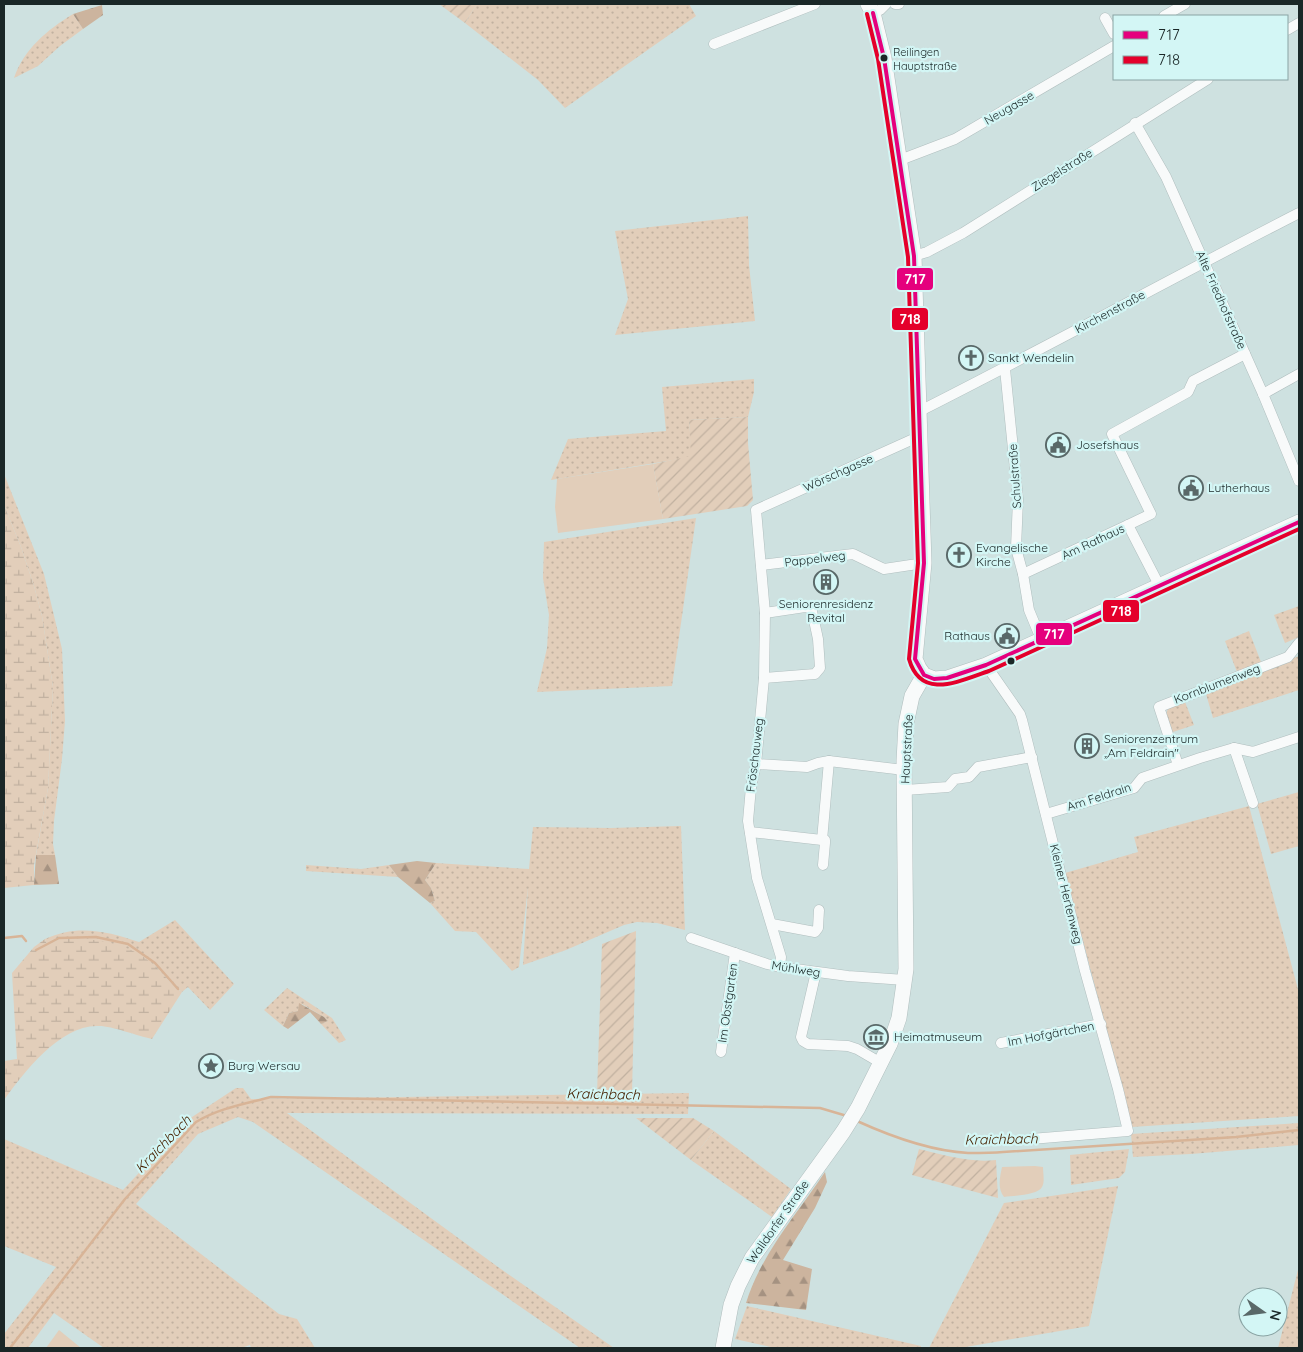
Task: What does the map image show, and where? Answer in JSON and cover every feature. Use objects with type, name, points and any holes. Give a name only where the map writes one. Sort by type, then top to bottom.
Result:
[{"type":"street","points":[[714,44],[815,4]]},
{"type":"street","points":[[886,4],[880,10],[871,8],[884,58],[914,256],[924,563],[915,653],[916,663],[924,675],[932,679],[947,678],[986,665],[1299,522]]},
{"type":"street","points":[[1166,15],[1185,4]]},
{"type":"street","points":[[1105,18],[1113,32]]},
{"type":"street","points":[[1288,29],[1299,23]]},
{"type":"street","name":"Neugasse","points":[[900,160],[955,139],[1113,47]]},
{"type":"street","name":"Ziegelstraße","points":[[914,256],[927,252],[963,233],[1135,123],[1206,80]]},
{"type":"street","name":"Alte Friedhofstraße","points":[[1135,123],[1166,177],[1263,394],[1299,481]]},
{"type":"street","name":"Kirchenstraße","points":[[920,411],[1299,213]]},
{"type":"street","points":[[1128,524],[1151,514],[1112,434],[1188,392],[1193,381],[1245,354]]},
{"type":"street","name":"Schulstraße","points":[[1005,368],[1018,499],[1016,548],[1023,574],[1029,610],[1041,639]]},
{"type":"street","points":[[1263,394],[1299,374]]},
{"type":"street","name":"Wörschgasse","points":[[756,510],[920,436]]},
{"type":"street","name":"Fröschauweg","points":[[756,510],[765,613],[764,678],[756,764],[750,787],[748,821],[758,878],[781,957],[780,968]]},
{"type":"street","name":"Am Rathaus","points":[[1023,574],[1128,524],[1159,585]]},
{"type":"street","name":"Pappelweg","points":[[761,565],[853,554],[884,569],[924,563]]},
{"type":"street","points":[[764,678],[815,674],[820,668],[818,639],[812,611],[809,608],[765,613]]},
{"type":"street","name":"Kornblumenweg","points":[[1178,765],[1159,707],[1288,657],[1299,643]]},
{"type":"street","name":"Kleiner Hertenweg","points":[[986,665],[1020,714],[1085,971],[1101,1024],[1128,1131],[1032,1139]]},
{"type":"street","name":"Hauptstraße","points":[[843,1132],[858,1108],[881,1063],[899,1018],[905,980],[904,770],[906,724],[912,696],[924,675]]},
{"type":"street","name":"Am Feldrain","points":[[1046,814],[1134,788],[1142,778],[1178,765],[1234,748],[1253,752],[1299,737]]},
{"type":"street","points":[[1234,748],[1253,803]]},
{"type":"street","points":[[905,790],[948,787],[954,779],[969,777],[978,767],[1032,756]]},
{"type":"street","points":[[822,840],[829,761]]},
{"type":"street","points":[[756,764],[807,767],[829,761],[904,770]]},
{"type":"street","points":[[750,832],[825,840],[823,865]]},
{"type":"street","points":[[772,924],[814,932],[818,928],[819,910]]},
{"type":"street","name":"Mühlweg","points":[[691,938],[780,968],[905,980]]},
{"type":"street","name":"Im Obstgarten","points":[[721,1052],[735,953]]},
{"type":"street","points":[[816,972],[801,1037],[803,1041],[808,1044],[848,1046],[881,1063]]},
{"type":"street","name":"Im Hofgärtchen","points":[[1001,1043],[1101,1024]]},
{"type":"street","name":"Walldorfer Straße","points":[[723,1348],[738,1286],[752,1258],[843,1132]]},
{"type":"green space","points":[[439,4],[477,4],[465,23]]},
{"type":"green space","points":[[477,4],[689,4],[696,16],[565,108],[538,80],[465,23]]},
{"type":"green space","points":[[102,5],[103,15],[83,29],[73,14]]},
{"type":"green space","points":[[73,14],[83,29],[38,66],[14,78],[30,49],[54,27]]},
{"type":"green space","points":[[748,216],[749,265],[755,321],[615,335],[628,299],[615,231]]},
{"type":"green space","points":[[754,379],[754,392],[748,417],[689,420],[692,457],[551,480],[568,439],[666,431],[662,387]]},
{"type":"green space","points":[[748,417],[748,443],[753,500],[747,506],[663,519],[653,464],[691,456],[689,420]]},
{"type":"green space","points":[[653,464],[663,519],[558,533],[555,507],[557,479]]},
{"type":"green space","points":[[4,474],[44,574],[62,649],[65,721],[54,821],[53,844],[55,855],[36,855],[48,788],[53,687],[42,616],[34,586],[4,505]]},
{"type":"green space","points":[[4,505],[34,586],[42,616],[53,687],[48,788],[34,865],[34,885],[4,888]]},
{"type":"green space","points":[[696,518],[672,686],[537,692],[547,648],[549,615],[543,578],[544,542]]},
{"type":"green space","points":[[1299,606],[1299,637],[1285,643],[1274,615]]},
{"type":"green space","points":[[1249,631],[1261,662],[1237,672],[1225,641]]},
{"type":"green space","points":[[1299,656],[1299,690],[1213,718],[1206,694]]},
{"type":"green space","points":[[1185,702],[1194,725],[1170,733],[1165,716],[1168,709]]},
{"type":"green space","points":[[1299,792],[1299,846],[1271,854],[1257,804]]},
{"type":"green space","points":[[1249,806],[1299,993],[1299,1116],[1132,1127],[1065,873],[1138,852],[1134,837]]},
{"type":"green space","points":[[681,826],[685,930],[657,923],[637,922],[624,925],[566,950],[523,965],[528,887],[519,967],[512,971],[476,932],[455,931],[430,903],[435,901],[431,888],[425,880],[436,863],[529,869],[533,827],[611,828]]},
{"type":"green space","points":[[36,855],[55,855],[59,884],[34,885]]},
{"type":"green space","points":[[417,861],[436,863],[425,880],[431,888],[435,901],[430,903],[398,877],[389,865]]},
{"type":"green space","points":[[306,865],[361,869],[389,865],[398,877],[306,871]]},
{"type":"green space","points":[[175,920],[234,984],[210,1010],[188,987],[182,992],[155,966],[62,938],[47,945],[45,939],[57,934],[80,930],[104,932],[139,942]]},
{"type":"green space","points":[[636,931],[632,1093],[597,1094],[602,944]]},
{"type":"green space","points":[[62,938],[87,939],[111,943],[133,951],[154,965],[182,992],[152,1039],[104,1026],[85,1027],[58,1041],[45,1052],[22,1076],[4,1100],[4,1061],[17,1059],[12,973],[34,947],[45,939],[47,945]]},
{"type":"green space","points":[[287,988],[332,1018],[346,1040],[339,1043],[321,1024],[328,1021],[302,1004],[299,1011],[289,1013],[283,1026],[264,1010]]},
{"type":"green space","points":[[299,1003],[328,1021],[321,1024],[310,1012],[288,1029],[283,1026],[289,1013],[298,1011]]},
{"type":"green space","points":[[236,1088],[243,1088],[251,1099],[689,1093],[688,1114],[287,1113],[498,1267],[614,1348],[580,1348],[253,1122],[238,1117],[198,1134],[136,1204],[279,1314],[297,1319],[315,1348],[251,1348],[250,1345],[241,1348],[104,1348],[54,1313],[28,1348],[4,1348],[4,1334],[56,1267],[4,1246],[4,1139],[123,1190],[189,1119]]},
{"type":"green space","points":[[636,1118],[693,1118],[714,1131],[691,1160]]},
{"type":"green space","points":[[1299,1123],[1299,1145],[1133,1157],[1131,1134]]},
{"type":"green space","points":[[714,1131],[791,1189],[772,1217],[691,1160]]},
{"type":"green space","points":[[919,1149],[967,1159],[996,1160],[998,1198],[912,1175]]},
{"type":"green space","points":[[1129,1149],[1125,1172],[1119,1178],[1071,1185],[1070,1155]]},
{"type":"green space","points":[[1002,1167],[1043,1167],[1043,1183],[1040,1190],[1025,1195],[1004,1197],[1000,1186]]},
{"type":"green space","points":[[825,1172],[827,1182],[815,1208],[783,1260],[812,1269],[806,1310],[746,1303],[770,1251]]},
{"type":"green space","points":[[1118,1186],[1089,1326],[960,1348],[929,1348],[1004,1203]]},
{"type":"green space","points":[[1299,1266],[1299,1348],[1278,1348],[1281,1337],[1288,1337],[1288,1309]]},
{"type":"green space","points":[[747,1306],[921,1346],[921,1348],[775,1348],[735,1339]]},
{"type":"green space","points":[[59,1330],[81,1348],[46,1348]]},
{"type":"waterway","points":[[4,938],[22,936],[26,941]]},
{"type":"waterway","points":[[36,950],[59,938],[96,937],[128,944],[155,963],[178,989]]},
{"type":"waterway","name":"Kraichbach","points":[[10,1348],[125,1199],[196,1122],[232,1107],[271,1097],[820,1108],[847,1116]]},
{"type":"waterway","name":"Kraichbach","points":[[857,1121],[911,1142],[954,1152],[968,1153],[1236,1137],[1299,1130]]},
{"type":"transit line","name":"717","points":[[873,13],[884,58],[914,256],[924,563],[915,659],[924,675],[934,679],[947,678],[986,665],[1299,522]]},
{"type":"transit line","name":"718","points":[[867,14],[878,59],[908,257],[918,563],[909,659],[915,672],[922,680],[932,684],[942,684],[954,683],[989,671],[1299,529]]},
{"type":"place","name":"Reilingen Hauptstraße","points":[[884,58]]},
{"type":"place","name":"Sankt Wendelin","points":[[971,358]]},
{"type":"place","name":"Josefshaus","points":[[1058,445]]},
{"type":"place","name":"Lutherhaus","points":[[1191,488]]},
{"type":"place","name":"Evangelische Kirche","points":[[959,555]]},
{"type":"place","name":"Seniorenresidenz Revital","points":[[826,582]]},
{"type":"place","name":"Rathaus","points":[[1007,636]]},
{"type":"place","name":"Seniorenzentrum „Am Feldrain\"","points":[[1087,746]]},
{"type":"place","name":"Heimatmuseum","points":[[876,1037]]},
{"type":"place","name":"Burg Wersau","points":[[211,1066]]}]
